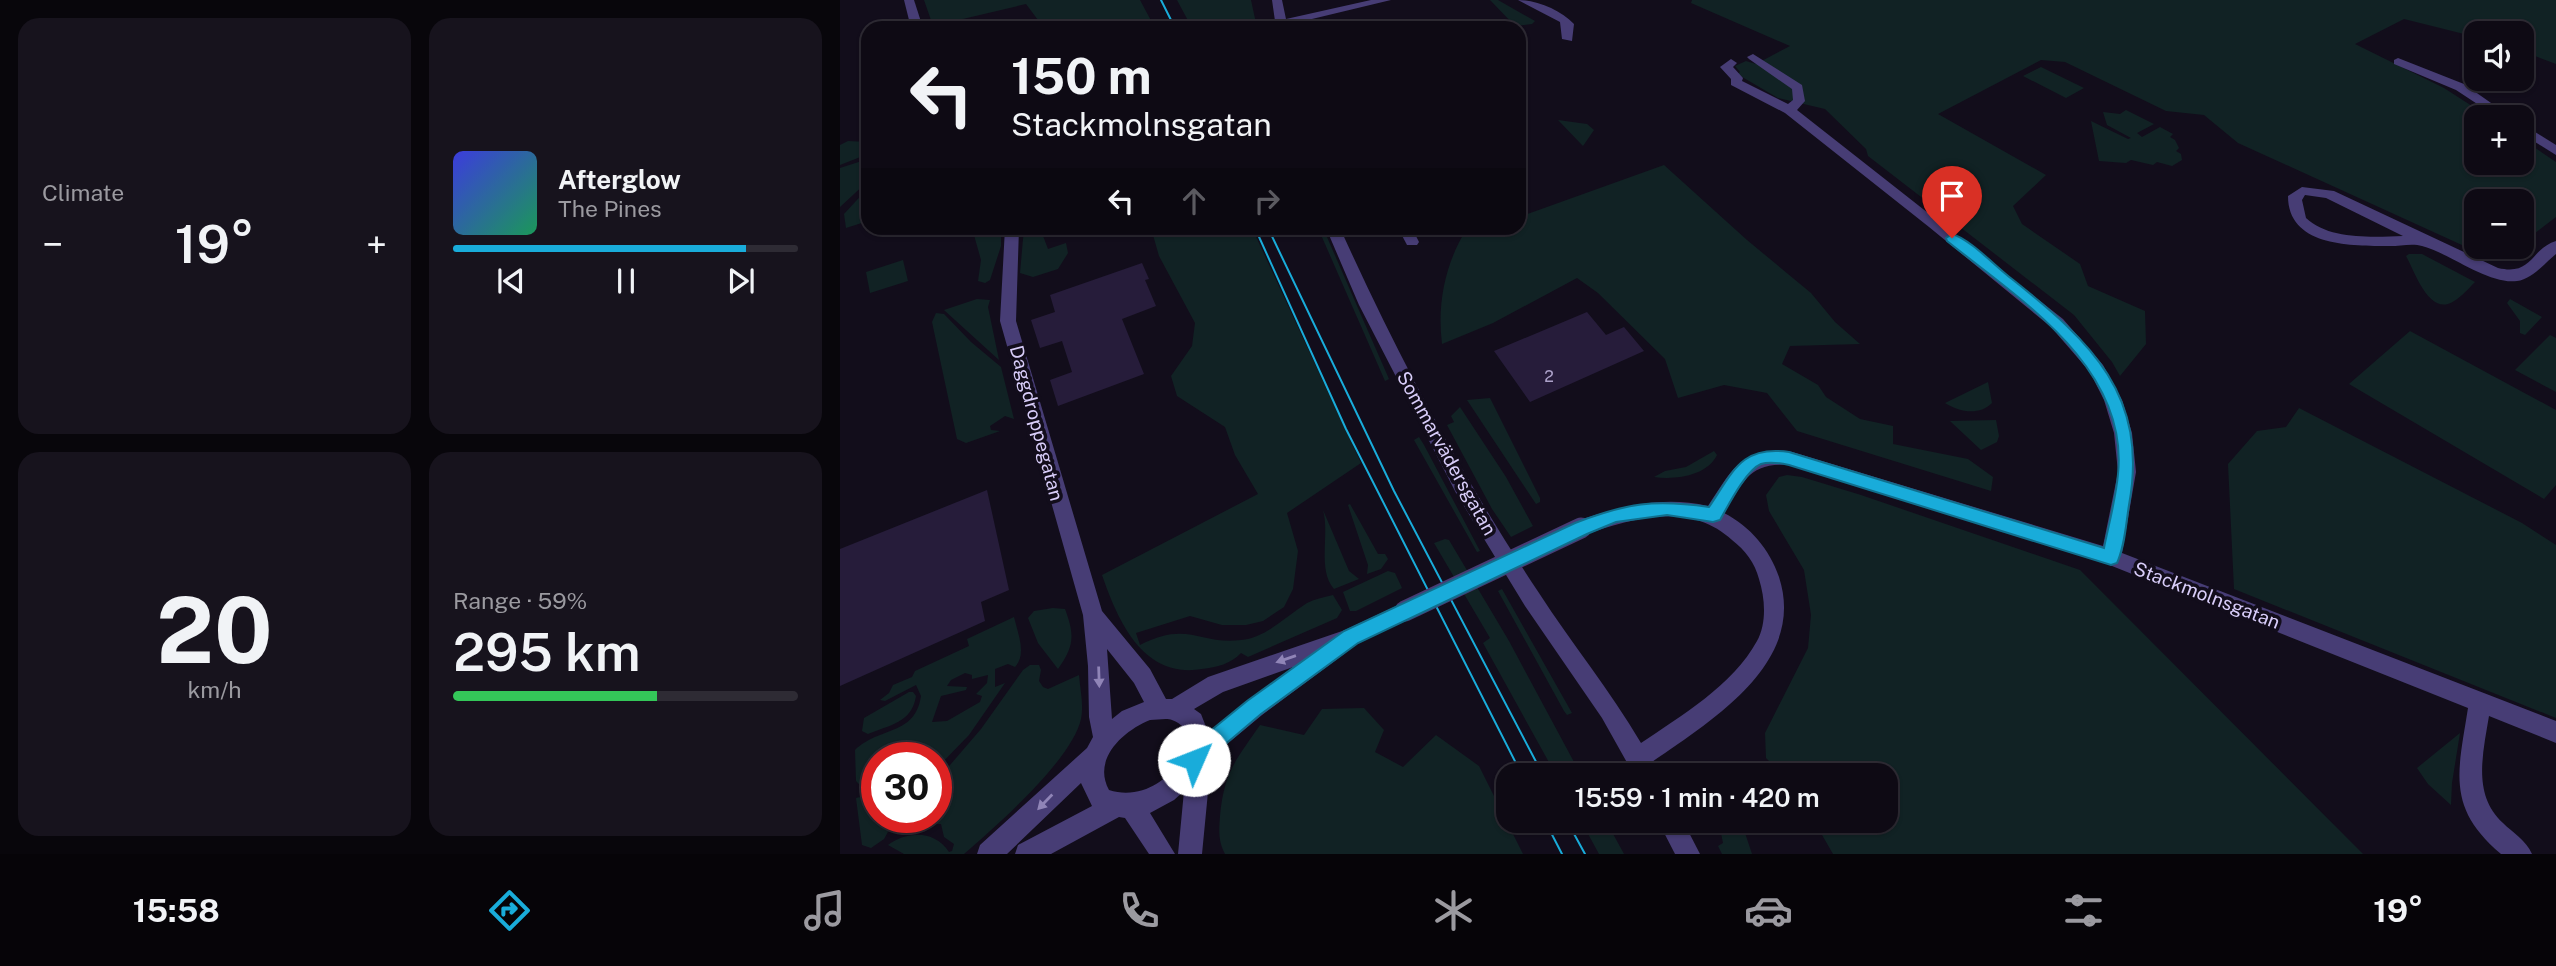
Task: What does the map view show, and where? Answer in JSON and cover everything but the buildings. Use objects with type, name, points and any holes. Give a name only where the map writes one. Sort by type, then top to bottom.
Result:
[{"type":"street","points":[[909,0],[915,21]]},
{"type":"street","points":[[1277,0],[1281,21]]},
{"type":"street","points":[[1328,0],[1333,7],[1331,18]]},
{"type":"street","points":[[1313,21],[1331,18],[1386,0]]},
{"type":"street","points":[[1523,0],[1564,20],[1568,24],[1568,38]]},
{"type":"street","points":[[1753,57],[1798,88],[1799,101],[1789,110]]},
{"type":"street","points":[[2399,62],[2459,87],[2487,105]]},
{"type":"street","points":[[1731,63],[1726,67],[1737,78],[1735,82],[1789,110],[2036,305],[2057,323],[2097,369],[2113,400],[2123,433],[2127,472],[2111,557]]},
{"type":"street","points":[[2534,136],[2556,151]]},
{"type":"street","points":[[2422,240],[2354,239],[2324,234],[2302,224],[2294,211],[2295,196],[2302,191],[2329,194],[2422,240],[2494,272],[2515,277],[2526,272],[2556,246]]},
{"type":"street","name":"Daggdroppegatan","points":[[1012,235],[1007,299],[1009,321],[1093,615],[1099,666],[1100,748]]},
{"type":"street","name":"Sommarvädersgatan","points":[[1336,235],[1367,305],[1463,488],[1532,600],[1609,711],[1640,763]]},
{"type":"street","points":[[1408,235],[1412,243]]},
{"type":"street","name":"Stackmolnsgatan","points":[[1713,515],[1745,467],[1755,459],[1773,456],[1854,478],[2111,557],[2556,732]]},
{"type":"street","points":[[989,854],[1037,811],[1073,772],[1130,718],[1167,709],[1216,684],[1351,637],[1581,528],[1615,515],[1644,510],[1688,509],[1713,515],[1734,526],[1766,565],[1775,592],[1773,622],[1766,647],[1751,669],[1645,763]]},
{"type":"street","name":"Daggdroppegatan","points":[[1093,615],[1167,709]]},
{"type":"street","points":[[1027,854],[1123,806],[1143,804],[1166,793],[1194,760],[1254,708],[1351,637]]},
{"type":"street","points":[[2480,702],[2471,785],[2475,807],[2486,822],[2520,854]]},
{"type":"street","points":[[1167,709],[1188,716],[1196,726],[1199,740],[1194,760],[1196,792],[1190,854]]},
{"type":"street","points":[[1100,748],[1091,773],[1093,787],[1101,799],[1123,806],[1163,854]]},
{"type":"street","points":[[1677,833],[1688,854]]},
{"type":"shaded area","points":[[924,0],[1140,0],[1151,21],[1039,21],[1026,4],[954,21],[931,21]]},
{"type":"shaded area","points":[[1177,0],[1251,0],[1256,21],[1188,21]]},
{"type":"shaded area","points":[[1490,0],[1498,0],[1535,21],[1526,25],[1526,21],[1510,21]]},
{"type":"shaded area","points":[[1692,0],[2556,0],[2556,64],[2534,56],[2534,21],[2464,21],[2464,34],[2404,19],[2355,44],[2444,88],[2470,105],[2464,105],[2464,175],[2534,175],[2534,147],[2556,162],[2556,217],[2534,234],[2534,189],[2464,189],[2464,246],[2238,143],[2204,115],[2166,111],[2065,62],[2041,60],[1938,114],[2046,175],[2013,206],[2022,224],[2080,264],[2088,286],[2145,311],[2146,344],[2120,376],[2074,315],[1868,156],[1866,149],[1825,109],[1778,98],[1737,74],[1740,72],[1735,66],[1746,61],[1756,64],[1790,46],[1691,3]]},
{"type":"shaded area","points":[[2041,67],[2084,88],[2066,98],[2023,76]]},
{"type":"shaded area","points":[[2126,110],[2154,124],[2137,133],[2142,137],[2160,127],[2173,134],[2170,137],[2175,140],[2179,148],[2176,151],[2181,154],[2182,160],[2172,166],[2131,160],[2126,163],[2099,161],[2091,121],[2128,139],[2131,138],[2107,125],[2103,112],[2120,114]]},
{"type":"shaded area","points":[[1558,120],[1587,124],[1594,130],[1583,146]]},
{"type":"shaded area","points":[[848,141],[861,142],[861,157],[840,165],[840,145]]},
{"type":"shaded area","points":[[861,161],[861,188],[840,207],[840,168]]},
{"type":"shaded area","points":[[1664,165],[1811,293],[1835,322],[1860,344],[1790,346],[1782,364],[1818,385],[1826,397],[1860,419],[1893,426],[1893,444],[1968,459],[1993,477],[1991,491],[1797,431],[1767,393],[1724,385],[1678,398],[1665,359],[1598,293],[1577,278],[1493,323],[1442,344],[1444,285],[1463,235],[1526,235],[1526,214]]},
{"type":"shaded area","points":[[861,196],[861,223],[846,228],[844,214]]},
{"type":"shaded area","points":[[974,235],[1001,235],[1001,246],[990,280],[985,283],[978,281],[981,260]]},
{"type":"shaded area","points":[[1023,235],[1043,235],[1048,249],[1066,243],[1068,253],[1058,269],[1033,277],[1020,273]]},
{"type":"shaded area","points":[[1153,235],[1255,235],[1361,463],[1287,513],[1298,551],[1293,589],[1284,607],[1263,621],[1246,625],[1222,625],[1190,616],[1136,633],[1140,645],[1170,634],[1227,641],[1241,640],[1267,631],[1307,603],[1333,595],[1342,610],[1337,618],[1248,657],[1241,653],[1233,660],[1202,669],[1181,670],[1164,665],[1149,656],[1125,628],[1102,575],[1258,494],[1235,455],[1225,427],[1177,396],[1171,376],[1192,346],[1195,323],[1159,256]]},
{"type":"shaded area","points":[[1321,235],[1326,235],[1389,379],[1385,381]]},
{"type":"shaded area","points":[[2422,254],[2475,282],[2455,300],[2440,304],[2422,288],[2406,256]]},
{"type":"shaded area","points":[[903,260],[908,281],[870,293],[866,272]]},
{"type":"shaded area","points":[[977,299],[990,300],[988,307],[999,360],[944,310]]},
{"type":"shaded area","points":[[2510,299],[2542,317],[2525,335],[2520,333],[2520,321],[2507,303]]},
{"type":"shaded area","points":[[936,313],[944,314],[971,342],[1001,367],[1014,419],[1005,416],[990,426],[991,430],[1000,431],[966,443],[957,439],[932,322]]},
{"type":"shaded area","points":[[2410,331],[2556,410],[2556,485],[2544,499],[2349,384]]},
{"type":"shaded area","points":[[2550,335],[2556,338],[2556,392],[2515,370]]},
{"type":"shaded area","points":[[1988,382],[1992,403],[1981,410],[1956,409],[1945,403]]},
{"type":"shaded area","points":[[1490,398],[1540,498],[1540,502],[1536,504],[1467,400]]},
{"type":"shaded area","points":[[1460,407],[1506,477],[1533,526],[1511,537],[1492,509],[1447,425],[1454,422],[1451,416]]},
{"type":"shaded area","points":[[2299,408],[2522,523],[2556,545],[2556,718],[2234,589],[2228,464],[2257,431],[2286,427]]},
{"type":"shaded area","points":[[1996,420],[1999,436],[1997,442],[1981,450],[1950,421]]},
{"type":"shaded area","points":[[1419,437],[1480,551],[1477,552],[1414,440]]},
{"type":"shaded area","points":[[1714,451],[1717,455],[1712,462],[1698,472],[1681,477],[1654,477],[1665,471],[1686,467]]},
{"type":"shaded area","points":[[1779,477],[1802,477],[1861,495],[2080,570],[2363,854],[1833,854],[1821,833],[1898,833],[1898,763],[1771,763],[1766,758],[1765,733],[1808,648],[1811,615],[1804,570],[1769,511],[1766,495]]},
{"type":"shaded area","points":[[1350,504],[1378,554],[1385,554],[1388,559],[1381,569],[1367,574],[1368,565],[1348,505]]},
{"type":"shaded area","points":[[1323,510],[1349,571],[1359,579],[1334,589],[1326,572]]},
{"type":"shaded area","points":[[1449,540],[1509,641],[1575,763],[1549,763],[1483,643],[1490,638],[1434,543]]},
{"type":"shaded area","points":[[1388,571],[1395,573],[1402,588],[1356,611],[1350,611],[1343,592]]},
{"type":"shaded area","points":[[1502,589],[1572,713],[1567,715],[1564,711],[1498,591]]},
{"type":"shaded area","points":[[1065,609],[1071,634],[1070,647],[1058,669],[1038,643],[1028,618],[1034,611]]},
{"type":"shaded area","points":[[1014,617],[1021,650],[1019,662],[1015,667],[1008,664],[995,669],[995,687],[1005,683],[969,735],[952,753],[952,742],[865,742],[904,724],[912,718],[917,709],[921,696],[916,685],[885,701],[880,700],[889,693],[893,685],[912,677],[915,671],[969,646],[967,639]],"holes":[[[965,673],[972,675],[972,679],[988,675],[987,683],[976,694],[982,696],[980,702],[947,721],[932,722],[941,696],[966,690],[967,687],[947,686],[951,680]]]},
{"type":"shaded area","points":[[1030,665],[1039,665],[1039,681],[1048,689],[1079,675],[1081,719],[1075,735],[1063,753],[1031,791],[964,854],[904,854],[888,845],[904,837],[921,835],[937,840],[949,852],[952,851],[954,844],[944,837],[943,833],[952,833],[952,763],[981,729],[1023,670]]},
{"type":"shaded area","points":[[909,692],[916,696],[914,705],[905,718],[868,734],[862,731],[864,718]]},
{"type":"shaded area","points":[[1364,708],[1384,730],[1375,752],[1403,767],[1436,735],[1479,766],[1496,800],[1496,833],[1512,833],[1523,854],[1225,854],[1219,831],[1225,788],[1238,758],[1260,725],[1304,735],[1322,709]]},
{"type":"shaded area","points":[[2460,733],[2451,805],[2428,784],[2417,768]]},
{"type":"shaded area","points":[[861,745],[861,786],[856,781],[855,750]]},
{"type":"shaded area","points":[[861,797],[861,833],[887,833],[884,839],[871,848],[862,845],[856,798]]},
{"type":"shaded area","points":[[1588,833],[1613,833],[1624,854],[1599,854]]},
{"type":"shaded area","points":[[1721,833],[1745,833],[1752,854],[1722,854],[1718,846],[1723,843]]},
{"type":"tram line","points":[[1161,0],[1172,21]]},
{"type":"tram line","points":[[1258,235],[1346,429],[1516,763]]},
{"type":"tram line","points":[[1271,235],[1394,491],[1537,763]]},
{"type":"tram line","points":[[1551,833],[1562,854]]},
{"type":"tram line","points":[[1574,833],[1585,854]]},
{"type":"route","points":[[1194,760],[1254,708],[1351,637],[1581,528],[1615,515],[1667,508],[1688,509],[1713,515],[1745,467],[1755,459],[1773,456],[1789,458],[2111,557],[2127,472],[2123,433],[2113,400],[2097,369],[2057,323],[1952,238]]}]
